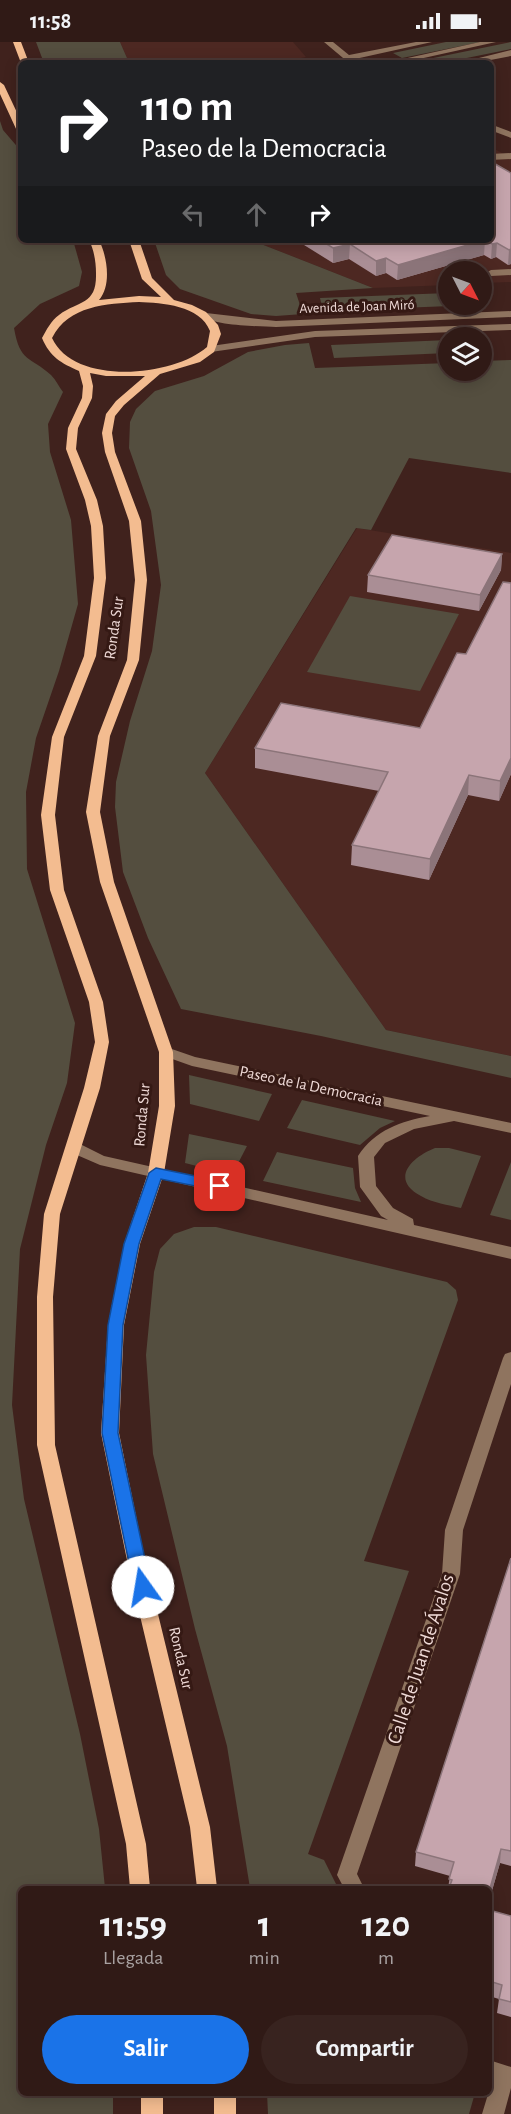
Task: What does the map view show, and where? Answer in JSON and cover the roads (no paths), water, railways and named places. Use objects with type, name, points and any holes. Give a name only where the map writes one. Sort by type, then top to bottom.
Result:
[{"type":"main road","points":[[17,42],[24,60]]},
{"type":"main road","points":[[0,85],[18,124]]},
{"type":"main road","points":[[92,304],[103,283],[95,243]]},
{"type":"main road","name":"Ronda Sur","points":[[135,243],[147,279],[171,302]]},
{"type":"main road","name":"Ronda Sur","points":[[206,316],[171,302],[135,299],[92,304],[61,317],[51,327],[47,338],[53,351],[66,362],[84,369],[129,374],[156,372],[197,360],[211,349]]},
{"type":"main road","points":[[206,316],[215,327],[216,339],[211,349]]},
{"type":"main road","name":"Ronda Sur","points":[[84,369],[88,386],[87,398],[73,428],[70,449],[91,500],[97,526],[100,578],[90,656],[58,737],[48,815],[57,890],[90,982],[102,1042],[75,1148],[52,1214],[45,1297],[46,1445],[136,1844],[140,1886]]},
{"type":"main road","name":"Ronda Sur","points":[[156,372],[120,403],[110,416],[107,433],[110,452],[135,521],[141,580],[133,660],[104,736],[93,812],[107,882],[166,1052],[167,1106],[156,1173],[132,1244],[116,1325],[110,1433],[137,1565],[200,1827],[207,1886]]},
{"type":"main road","points":[[152,2096],[152,2114]]},
{"type":"main road","points":[[225,2096],[225,2114]]},
{"type":"street","points":[[328,42],[350,60]]},
{"type":"street","points":[[355,60],[428,42]]},
{"type":"street","points":[[404,60],[492,42]]},
{"type":"street","points":[[477,60],[511,53]]},
{"type":"street","points":[[494,129],[511,135]]},
{"type":"street","points":[[494,157],[511,156]]},
{"type":"street","points":[[492,273],[511,272]]},
{"type":"street","name":"Avenida de Joan Miró","points":[[206,316],[276,324],[511,314]]},
{"type":"street","name":"Avenida de Joan Miró","points":[[211,349],[315,334],[511,327]]},
{"type":"street","name":"Paseo de la Democracia","points":[[166,1052],[192,1061],[511,1128]]},
{"type":"street","name":"Paseo de la Democracia","points":[[425,1232],[387,1212],[368,1187],[366,1156],[381,1139],[410,1125],[457,1117]]},
{"type":"street","name":"Paseo de la Democracia","points":[[75,1148],[100,1160],[511,1253]]},
{"type":"street","name":"Calle de Juan de Ávalos","points":[[353,1886],[347,1875],[451,1574],[454,1530],[511,1358]]},
{"type":"street","points":[[493,2114],[501,2074]]}]
